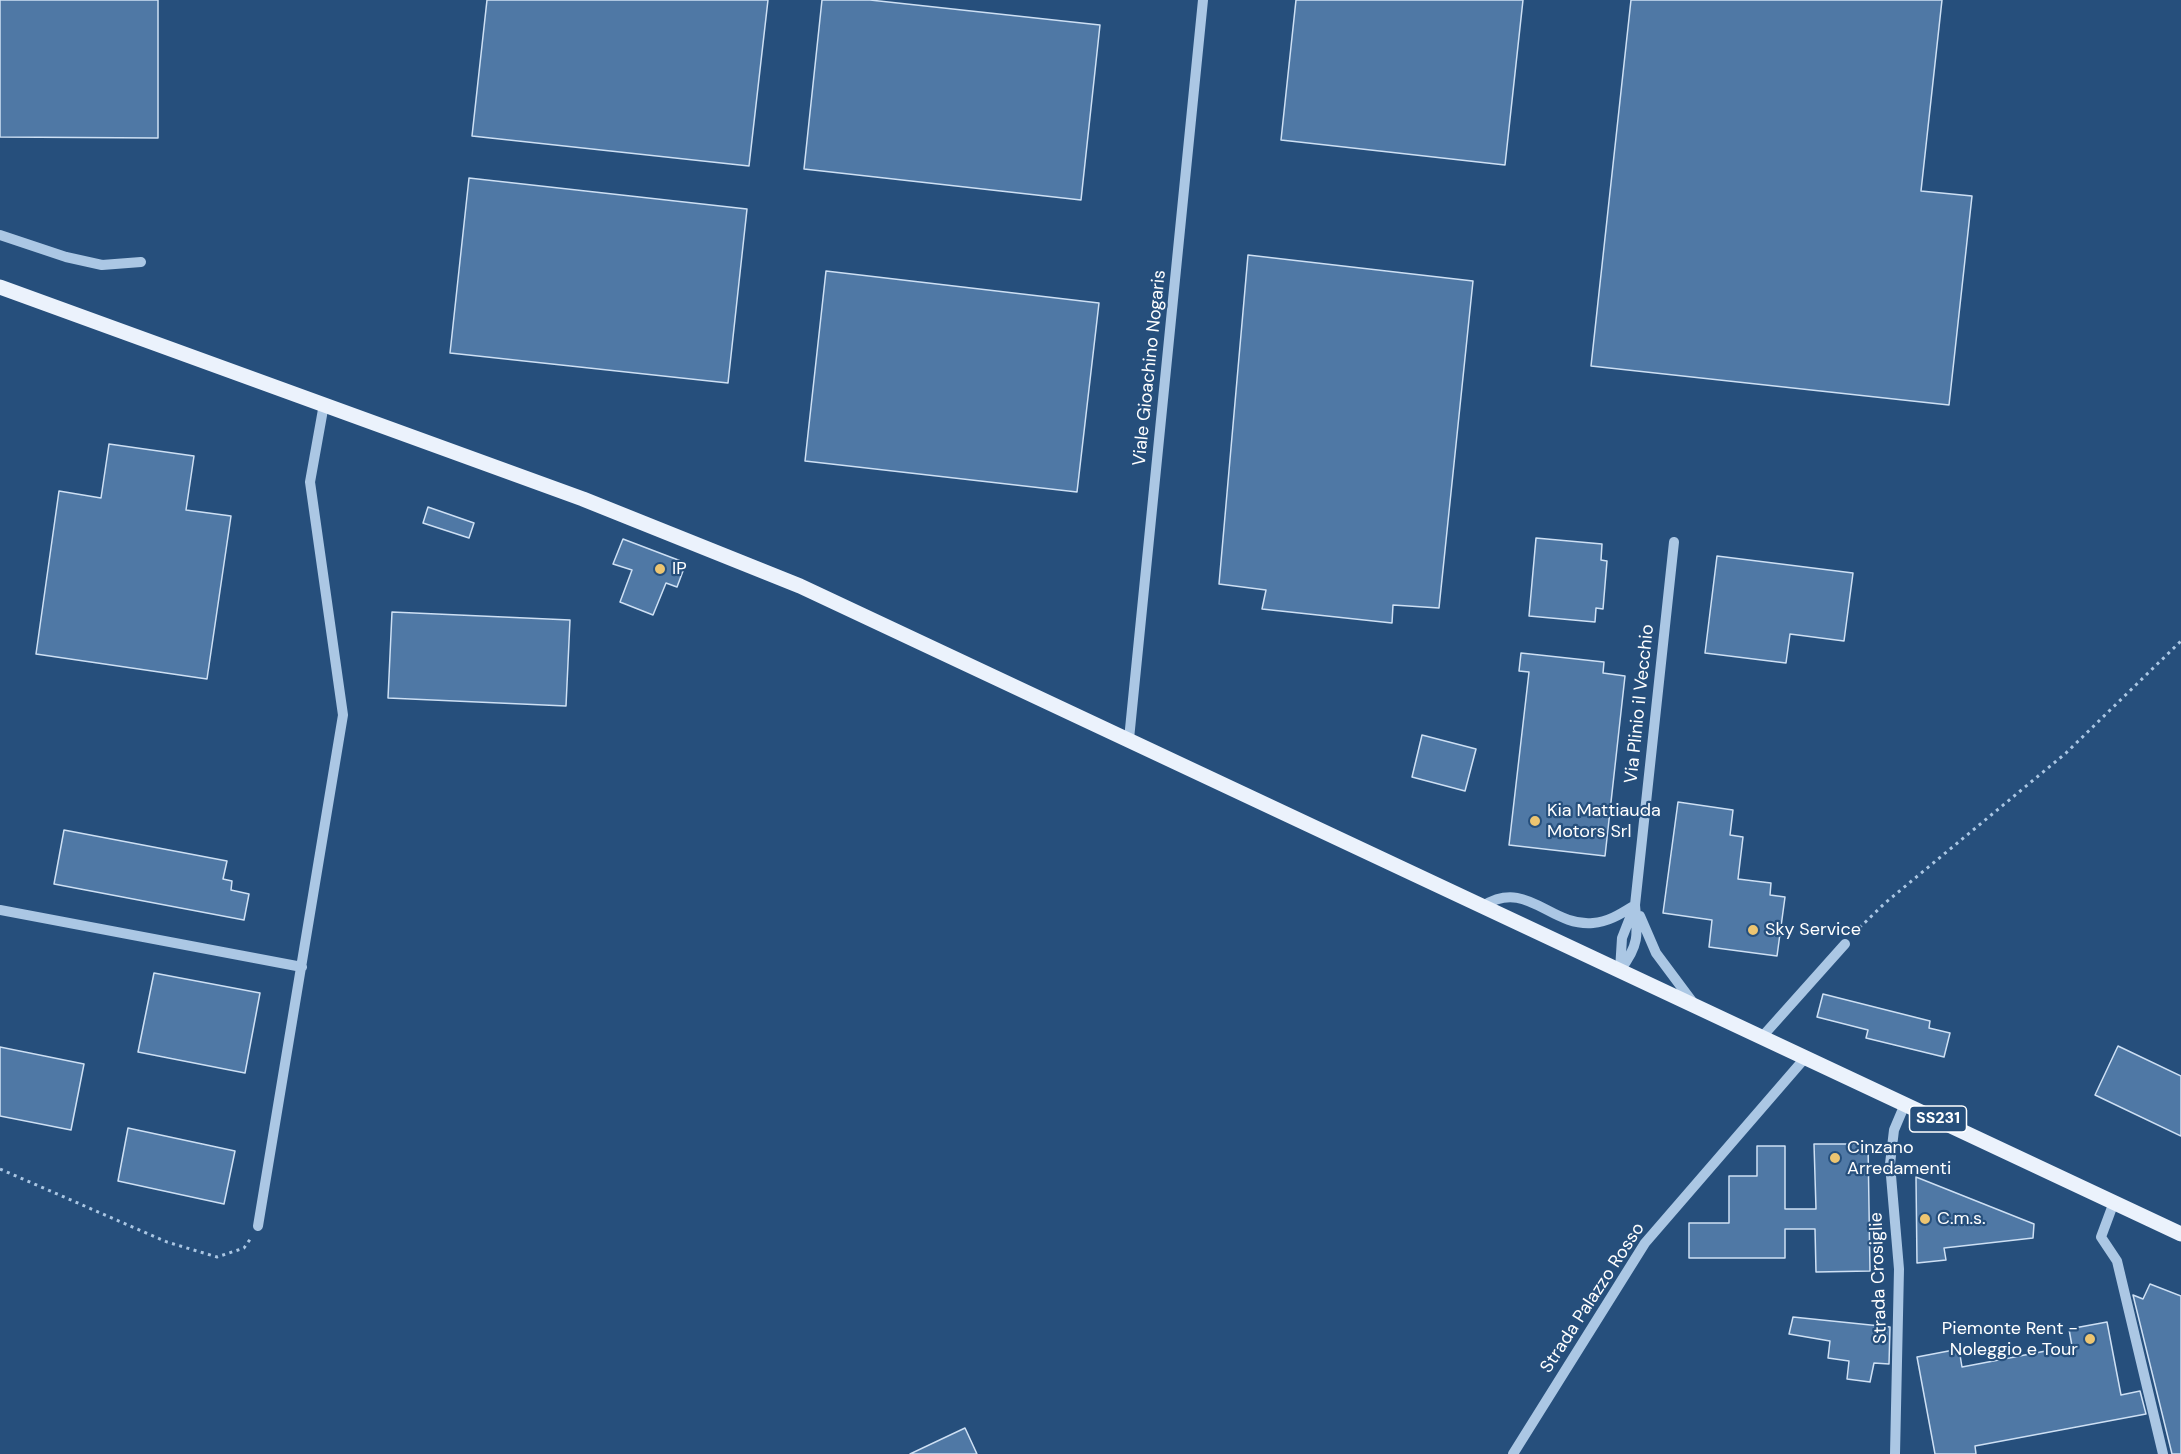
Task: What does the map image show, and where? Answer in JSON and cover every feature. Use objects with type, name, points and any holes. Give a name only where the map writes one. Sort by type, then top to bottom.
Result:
[{"type":"main road","points":[[0,287],[583,499],[800,586],[1483,906]]},
{"type":"main road","name":"SS231","points":[[1483,906],[2181,1234]]},
{"type":"street","name":"Viale Gioachino Nogaris","points":[[1129,740],[1203,0]]},
{"type":"street","points":[[0,235],[66,257],[102,265],[141,262]]},
{"type":"street","points":[[258,1226],[343,715],[310,482],[324,404]]},
{"type":"street","name":"Via Plinio il Vecchio","points":[[1620,970],[1635,948],[1637,939],[1635,905],[1674,542]]},
{"type":"street","points":[[1483,906],[1501,897],[1515,896],[1553,913],[1591,924],[1616,916],[1635,905]]},
{"type":"street","name":"Via Plinio il Vecchio","points":[[1635,905],[1656,953],[1695,1005]]},
{"type":"street","points":[[0,910],[302,967]]},
{"type":"street","points":[[1761,1038],[1845,944]]},
{"type":"street","name":"Strada Palazzo Rosso","points":[[1513,1454],[1645,1243],[1805,1058]]},
{"type":"street","name":"Strada Crosiglie","points":[[1895,1454],[1899,1269],[1890,1164],[1894,1130],[1905,1104]]},
{"type":"street","points":[[2114,1202],[2101,1238],[2117,1262],[2163,1454]]},
{"type":"path","points":[[1845,944],[1885,903],[2066,753],[2181,641]]},
{"type":"path","points":[[0,1169],[167,1242],[217,1257],[244,1248],[258,1226]]},
{"type":"building","points":[[0,0],[158,0],[158,138],[0,137]]},
{"type":"building","points":[[487,0],[768,0],[749,166],[472,136]]},
{"type":"building","points":[[822,0],[870,0],[1100,25],[1081,200],[804,169]]},
{"type":"building","points":[[1296,0],[1523,0],[1505,165],[1281,140]]},
{"type":"building","points":[[1631,0],[1942,0],[1921,191],[1972,196],[1949,405],[1591,366]]},
{"type":"building","points":[[469,178],[747,209],[728,383],[450,353]]},
{"type":"building","points":[[1248,255],[1473,281],[1439,608],[1393,605],[1392,623],[1262,609],[1266,590],[1219,584]]},
{"type":"building","points":[[826,271],[1099,303],[1077,492],[805,461]]},
{"type":"building","points":[[109,444],[194,456],[186,510],[231,516],[207,679],[36,654],[59,491],[101,498]]},
{"type":"building","points":[[428,507],[474,523],[469,538],[423,523]]},
{"type":"building","points":[[1536,538],[1602,544],[1601,560],[1607,561],[1603,609],[1596,608],[1595,622],[1529,616]]},
{"type":"building","points":[[623,539],[686,563],[677,587],[666,583],[653,615],[620,602],[632,570],[613,564]]},
{"type":"building","points":[[1717,556],[1853,573],[1844,641],[1790,634],[1786,663],[1705,653]]},
{"type":"building","points":[[392,612],[570,620],[566,706],[388,698]]},
{"type":"building","points":[[1521,653],[1604,662],[1603,673],[1625,676],[1605,856],[1509,845],[1529,672],[1519,671]]},
{"type":"building","points":[[1422,735],[1476,749],[1465,791],[1412,777]]},
{"type":"building","points":[[1678,802],[1733,810],[1730,835],[1743,837],[1738,879],[1771,883],[1770,895],[1785,897],[1777,956],[1709,947],[1712,920],[1663,913]]},
{"type":"building","points":[[64,830],[227,861],[223,879],[232,881],[231,890],[249,894],[244,920],[54,884]]},
{"type":"building","points":[[154,973],[260,993],[245,1073],[138,1052]]},
{"type":"building","points":[[1823,994],[1930,1021],[1929,1028],[1950,1033],[1944,1057],[1866,1038],[1868,1030],[1817,1017]]},
{"type":"building","points":[[2118,1046],[2181,1076],[2181,1136],[2095,1095]]},
{"type":"building","points":[[0,1047],[84,1064],[71,1130],[0,1116]]},
{"type":"building","points":[[128,1128],[235,1151],[224,1204],[118,1181]]},
{"type":"building","points":[[1814,1144],[1868,1144],[1870,1271],[1816,1272],[1815,1229],[1785,1229],[1785,1258],[1689,1258],[1689,1223],[1729,1223],[1729,1176],[1757,1176],[1757,1146],[1785,1146],[1785,1209],[1816,1209]]},
{"type":"building","points":[[1916,1177],[2034,1224],[2033,1238],[1944,1248],[1946,1260],[1917,1263]]},
{"type":"building","points":[[2150,1284],[2181,1296],[2181,1454],[2172,1454],[2133,1295],[2143,1299]]},
{"type":"building","points":[[1793,1317],[1890,1327],[1889,1364],[1874,1363],[1870,1382],[1847,1379],[1849,1361],[1828,1358],[1830,1341],[1789,1334]]},
{"type":"building","points":[[2107,1322],[2121,1395],[2140,1391],[2146,1414],[1975,1446],[1976,1454],[1935,1454],[1917,1357],[1959,1349],[1962,1367],[2072,1346],[2069,1329]]},
{"type":"building","points":[[965,1428],[977,1454],[910,1454]]},
{"type":"place","name":"IP","points":[[660,569]]},
{"type":"place","name":"Kia Mattiauda Motors Srl","points":[[1535,821]]},
{"type":"place","name":"Sky Service","points":[[1753,930]]},
{"type":"place","name":"Cinzano Arredamenti","points":[[1835,1158]]},
{"type":"place","name":"C.m.s.","points":[[1925,1219]]},
{"type":"place","name":"Piemonte Rent - Noleggio e Tour","points":[[2090,1339]]}]
